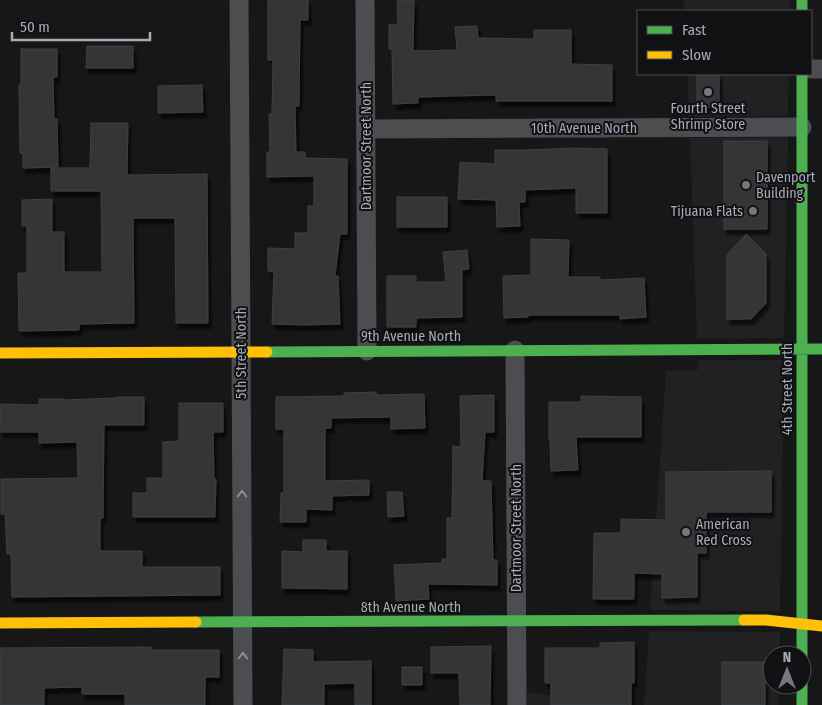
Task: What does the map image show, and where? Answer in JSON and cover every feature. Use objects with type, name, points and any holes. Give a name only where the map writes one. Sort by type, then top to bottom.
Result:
[{"type":"street","name":"5th Street North","points":[[239,0],[243,705]]},
{"type":"street","name":"Dartmoor Street North","points":[[365,0],[367,351]]},
{"type":"street","name":"4th Street North","points":[[802,75],[802,705]]},
{"type":"street","name":"10th Avenue North","points":[[366,129],[802,127]]},
{"type":"street","name":"9th Avenue North","points":[[0,353],[822,349]]},
{"type":"street","name":"Dartmoor Street North","points":[[515,350],[517,705]]},
{"type":"street","name":"8th Avenue North","points":[[0,623],[766,620],[822,626]]},
{"type":"shaded area","points":[[684,0],[790,0],[790,10],[685,10]]},
{"type":"shaded area","points":[[687,75],[789,75],[788,116],[689,117]]},
{"type":"shaded area","points":[[788,137],[784,338],[697,339],[690,138]]},
{"type":"shaded area","points":[[698,360],[784,360],[780,611],[650,610],[666,371],[698,370]]},
{"type":"shaded area","points":[[649,631],[780,632],[779,645],[762,645],[762,695],[779,695],[779,705],[644,705]]},
{"type":"shaded area","points":[[527,692],[614,705],[527,705]]},
{"type":"building","points":[[268,0],[308,0],[308,20],[300,20],[299,106],[295,106],[296,152],[305,152],[305,158],[347,159],[347,234],[340,234],[335,276],[338,276],[340,324],[272,324],[274,272],[268,271],[268,248],[295,249],[295,233],[308,233],[308,206],[314,206],[314,176],[267,177],[267,152],[270,152],[269,114],[272,114],[273,60],[268,60]]},
{"type":"building","points":[[414,0],[413,51],[457,50],[455,27],[477,26],[478,38],[534,39],[534,30],[571,30],[571,64],[612,65],[612,101],[496,101],[496,95],[418,97],[418,103],[393,104],[392,49],[389,49],[389,25],[398,25],[397,1]]},
{"type":"building","points":[[87,46],[133,46],[133,68],[86,68]]},
{"type":"building","points":[[21,49],[57,49],[57,77],[53,77],[54,119],[57,119],[58,167],[23,168],[23,153],[20,153],[19,85],[21,85]]},
{"type":"building","name":"Fourth Street Shrimp Store","points":[[697,75],[719,75],[719,107],[697,107]]},
{"type":"building","points":[[202,85],[203,112],[158,113],[158,86]]},
{"type":"building","points":[[91,123],[128,123],[127,175],[207,174],[208,323],[176,323],[175,218],[133,218],[134,323],[79,324],[79,330],[19,331],[18,273],[27,273],[27,226],[22,226],[22,200],[52,199],[52,232],[64,232],[64,272],[102,272],[101,191],[51,191],[51,168],[90,168]]},
{"type":"building","name":"Davenport Building","points":[[724,141],[767,141],[767,229],[724,229]]},
{"type":"building","points":[[607,149],[607,213],[576,213],[576,188],[525,190],[525,202],[519,202],[520,226],[497,227],[496,200],[458,199],[460,162],[495,164],[495,150]]},
{"type":"building","points":[[397,197],[447,197],[447,227],[397,227]]},
{"type":"building","points":[[746,234],[766,254],[766,303],[751,319],[727,319],[727,255]]},
{"type":"building","points":[[531,239],[569,240],[568,277],[600,277],[600,280],[644,278],[646,317],[620,319],[620,315],[528,315],[528,317],[504,318],[503,276],[531,275]]},
{"type":"building","points":[[467,250],[469,269],[462,270],[462,317],[416,318],[416,327],[387,327],[387,276],[416,276],[416,282],[446,282],[443,252]]},
{"type":"building","points":[[376,392],[376,395],[424,394],[425,428],[391,429],[391,417],[331,418],[331,428],[325,428],[325,481],[369,480],[369,495],[332,496],[332,510],[306,509],[306,522],[280,522],[281,493],[284,493],[284,429],[276,429],[276,397],[344,396],[344,393]]},
{"type":"building","points":[[494,395],[494,432],[485,432],[482,481],[491,481],[493,560],[497,560],[497,585],[428,584],[429,599],[396,601],[394,565],[442,563],[442,559],[447,559],[447,518],[452,518],[453,446],[461,447],[460,396]]},
{"type":"building","points":[[581,396],[641,397],[641,437],[576,437],[578,470],[551,471],[549,402],[581,402]]},
{"type":"building","points":[[144,397],[144,425],[104,425],[103,518],[100,518],[100,551],[142,551],[142,567],[220,567],[220,595],[12,597],[11,554],[7,554],[5,514],[1,514],[1,479],[78,478],[77,442],[39,443],[39,432],[0,432],[0,404],[39,405],[39,399],[63,400]]},
{"type":"building","points":[[179,403],[223,403],[223,432],[213,432],[214,479],[216,479],[215,517],[133,517],[133,493],[147,493],[147,478],[163,478],[163,442],[179,441]]},
{"type":"building","points":[[771,471],[771,512],[706,512],[706,553],[697,553],[697,597],[662,598],[662,574],[634,573],[634,599],[593,599],[594,533],[621,533],[621,519],[666,520],[666,472]]},
{"type":"building","points":[[387,492],[402,492],[404,516],[388,517]]},
{"type":"building","points":[[303,540],[326,540],[326,551],[347,551],[347,589],[282,588],[282,551],[303,552]]},
{"type":"building","points":[[634,642],[634,683],[631,683],[631,705],[551,705],[551,683],[545,683],[545,648],[600,648],[600,643]]},
{"type":"building","points":[[491,646],[490,705],[460,705],[459,673],[431,673],[431,647]]},
{"type":"building","points":[[151,647],[151,650],[219,650],[219,677],[205,677],[205,705],[125,705],[125,694],[82,694],[82,687],[44,688],[44,705],[0,705],[0,648]]},
{"type":"building","points":[[284,649],[313,650],[313,662],[371,661],[371,705],[355,705],[355,683],[324,684],[324,705],[282,705]]},
{"type":"building","points":[[722,662],[762,662],[762,695],[765,695],[765,705],[722,705]]},
{"type":"building","points":[[402,667],[422,667],[422,685],[402,685]]},
{"type":"traffic: fast","points":[[802,0],[802,10]]},
{"type":"traffic: fast","points":[[802,75],[802,705]]},
{"type":"traffic: fast","points":[[267,352],[822,349]]},
{"type":"traffic: fast","points":[[196,622],[744,620]]},
{"type":"traffic: slow","points":[[0,353],[267,352]]},
{"type":"traffic: slow","points":[[744,620],[766,620],[822,626]]},
{"type":"traffic: slow","points":[[0,623],[196,622]]},
{"type":"place","name":"Fourth Street Shrimp Store","points":[[708,92]]},
{"type":"place","name":"Davenport Building","points":[[746,185]]},
{"type":"place","name":"Tijuana Flats","points":[[753,211]]},
{"type":"place","name":"American Red Cross","points":[[686,532]]}]
